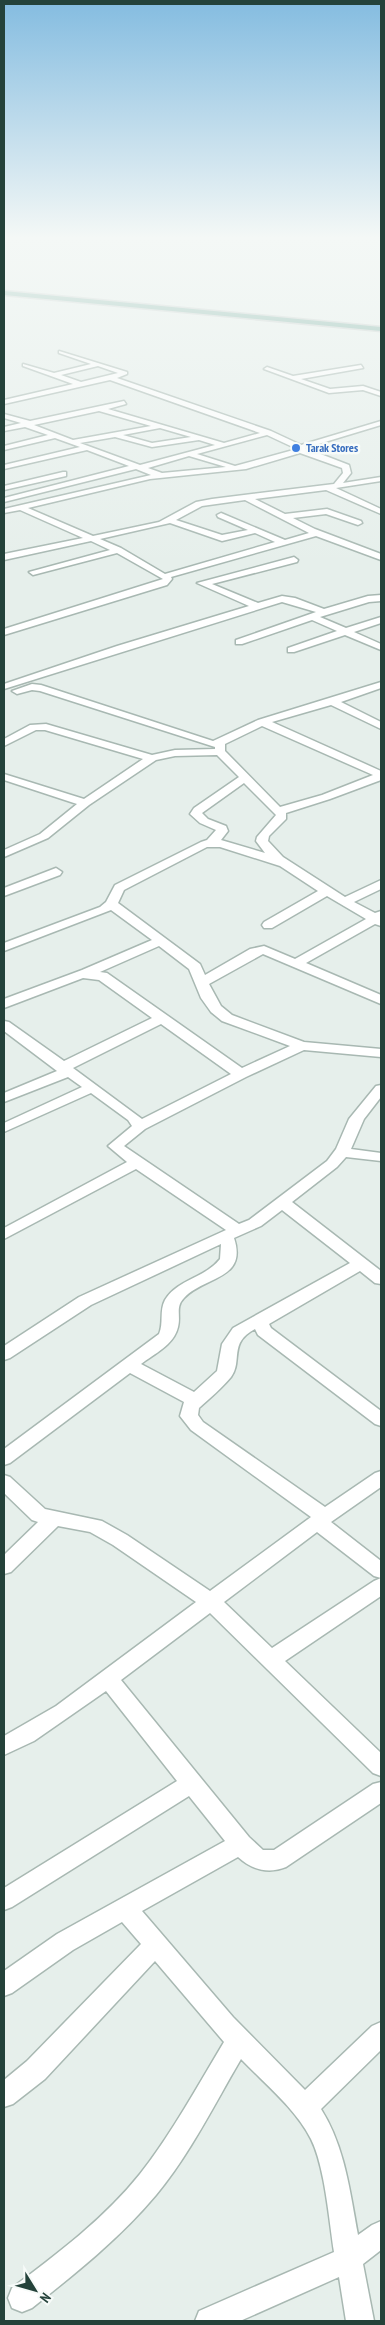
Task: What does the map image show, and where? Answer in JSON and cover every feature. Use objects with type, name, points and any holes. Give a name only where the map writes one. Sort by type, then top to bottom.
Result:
[{"type":"street","points":[[4,402],[125,373],[61,352]]},
{"type":"street","points":[[41,370],[86,360]]},
{"type":"street","points":[[54,375],[99,364]]},
{"type":"street","points":[[25,365],[82,384]]},
{"type":"street","points":[[292,378],[361,367]]},
{"type":"street","points":[[68,380],[114,368]]},
{"type":"street","points":[[267,369],[329,392],[363,388],[381,394]]},
{"type":"street","points":[[110,378],[268,433],[346,467],[347,472],[332,487]]},
{"type":"street","points":[[4,429],[124,403]]},
{"type":"street","points":[[98,408],[223,444]]},
{"type":"street","points":[[4,416],[16,418],[40,430],[160,476]]},
{"type":"street","points":[[4,420],[16,418]]},
{"type":"street","points":[[4,511],[160,476],[238,468],[381,424]]},
{"type":"street","points":[[115,435],[159,427]]},
{"type":"street","points":[[4,438],[40,430]]},
{"type":"street","points":[[4,500],[268,433]]},
{"type":"street","points":[[72,442],[107,434],[146,444],[158,445],[200,438]]},
{"type":"street","points":[[4,448],[55,436]]},
{"type":"street","points":[[128,448],[146,444]]},
{"type":"street","points":[[4,467],[88,448]]},
{"type":"street","points":[[102,454],[120,450]]},
{"type":"street","points":[[189,454],[238,468]]},
{"type":"street","points":[[103,465],[121,461]]},
{"type":"street","points":[[4,488],[76,472]]},
{"type":"street","points":[[6,555],[171,521],[199,504],[381,479]]},
{"type":"street","points":[[332,487],[381,512]]},
{"type":"street","points":[[246,498],[316,533],[381,557]]},
{"type":"street","points":[[4,500],[118,550],[166,576],[316,533]]},
{"type":"street","points":[[283,517],[327,511],[358,523]]},
{"type":"street","points":[[221,515],[282,540],[280,544]]},
{"type":"street","points":[[171,521],[222,538],[257,530]]},
{"type":"street","points":[[33,572],[118,550]]},
{"type":"street","points":[[203,584],[294,560]]},
{"type":"street","points":[[178,573],[257,606]]},
{"type":"street","points":[[4,632],[164,583],[168,579],[166,576]]},
{"type":"street","points":[[7,690],[120,648],[286,598],[316,608],[316,615]]},
{"type":"street","points":[[239,642],[316,615],[373,598],[381,598]]},
{"type":"street","points":[[316,615],[346,632],[381,647]]},
{"type":"street","points":[[292,650],[381,620]]},
{"type":"street","points":[[4,854],[39,838],[85,803],[152,758],[175,753],[220,748],[262,722],[332,702],[381,685]]},
{"type":"street","points":[[7,690],[32,687],[41,688],[220,748],[282,815],[280,821],[265,834],[262,840],[264,847],[280,862],[379,919]]},
{"type":"street","points":[[332,702],[381,726]]},
{"type":"street","points":[[262,722],[381,776]]},
{"type":"street","points":[[4,743],[34,728],[46,727],[152,758]]},
{"type":"street","points":[[279,811],[326,797],[381,776]]},
{"type":"street","points":[[4,777],[85,803]]},
{"type":"street","points":[[4,947],[89,916],[111,904],[118,888],[212,842],[222,831],[222,828],[204,821],[196,814],[198,810],[246,778]]},
{"type":"street","points":[[212,842],[280,862]]},
{"type":"street","points":[[4,892],[56,872]]},
{"type":"street","points":[[346,901],[381,884]]},
{"type":"street","points":[[268,925],[328,890]]},
{"type":"street","points":[[111,904],[195,967],[208,998],[216,1009],[227,1018],[302,1046],[322,1046],[381,1053]]},
{"type":"street","points":[[297,963],[379,919]]},
{"type":"street","points":[[4,1004],[161,941]]},
{"type":"street","points":[[202,982],[255,952],[264,950],[381,1000]]},
{"type":"street","points":[[82,974],[102,976],[241,1074]]},
{"type":"street","points":[[4,1098],[64,1070],[162,1018]]},
{"type":"street","points":[[4,1025],[64,1070],[133,1117],[140,1126]]},
{"type":"street","points":[[232,1233],[115,1146],[122,1138],[135,1132],[140,1126],[241,1074],[302,1046]]},
{"type":"street","points":[[4,1128],[90,1088]]},
{"type":"street","points":[[4,1354],[85,1301],[255,1222],[332,1164],[344,1152],[354,1123],[381,1089]]},
{"type":"street","points":[[344,1152],[381,1157]]},
{"type":"street","points":[[4,1234],[137,1163]]},
{"type":"street","points":[[282,1202],[381,1278]]},
{"type":"street","points":[[4,1458],[130,1366],[168,1334],[172,1321],[170,1310],[172,1301],[179,1293],[214,1274],[230,1258],[232,1233]]},
{"type":"street","points":[[362,1263],[265,1318],[246,1324],[234,1335],[227,1349],[225,1373],[191,1406],[189,1416],[197,1426],[321,1520],[381,1571]]},
{"type":"street","points":[[265,1318],[261,1324],[264,1331],[381,1420]]},
{"type":"street","points":[[130,1366],[196,1401]]},
{"type":"street","points":[[4,1746],[27,1735],[63,1712],[321,1520],[381,1478]]},
{"type":"street","points":[[4,1482],[39,1515],[95,1526],[120,1540],[210,1602],[381,1767]]},
{"type":"street","points":[[4,1567],[52,1519]]},
{"type":"street","points":[[270,1660],[381,1586]]},
{"type":"street","points":[[108,1679],[241,1844],[256,1859],[266,1862],[278,1860],[381,1792]]},
{"type":"street","points":[[4,1900],[192,1782]]},
{"type":"street","points":[[4,1985],[65,1942],[241,1844]]},
{"type":"street","points":[[125,1908],[239,2039],[305,2107],[322,2134],[331,2161],[360,2321]]},
{"type":"street","points":[[4,2095],[36,2070],[156,1944]]},
{"type":"street","points":[[305,2107],[381,2034]]},
{"type":"street","points":[[22,2298],[79,2254],[121,2214],[147,2184],[169,2155],[239,2039]]},
{"type":"street","points":[[209,2321],[348,2258],[381,2234]]},
{"type":"place","name":"Tarak Stores","points":[[296,448]]}]
